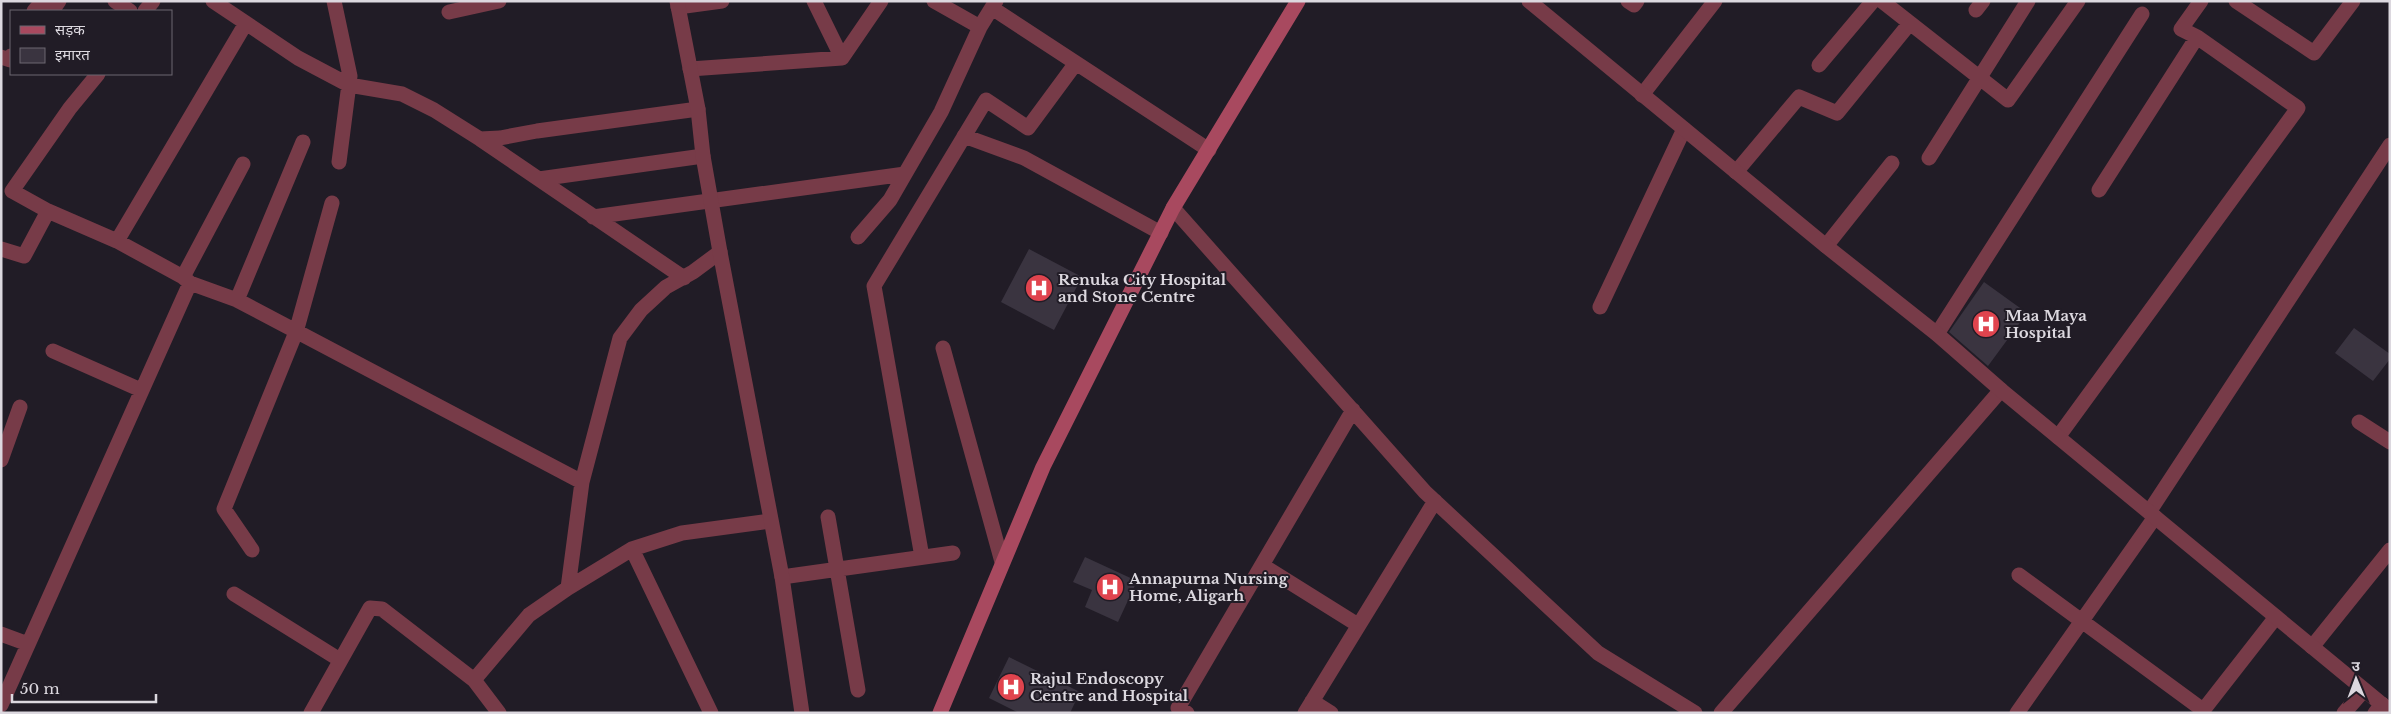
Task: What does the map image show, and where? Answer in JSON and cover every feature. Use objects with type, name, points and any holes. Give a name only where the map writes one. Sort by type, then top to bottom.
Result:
[{"type":"main road","points":[[940,713],[1043,467],[1173,208],[1298,1]]},
{"type":"street","points":[[115,1],[128,10]]},
{"type":"street","points":[[213,1],[298,58],[349,85],[402,94],[434,110],[480,139],[684,278]]},
{"type":"street","points":[[334,1],[350,76],[339,162]]},
{"type":"street","points":[[450,12],[499,1]]},
{"type":"street","points":[[722,1],[677,4],[698,109],[703,156],[720,252],[782,577],[802,713]]},
{"type":"street","points":[[814,1],[842,58]]},
{"type":"street","points":[[842,58],[881,1]]},
{"type":"street","points":[[934,1],[980,27]]},
{"type":"street","points":[[1529,1],[1826,246],[1937,334],[2001,390],[2364,690],[2382,709]]},
{"type":"street","points":[[1628,1],[1634,5],[1637,1]]},
{"type":"street","points":[[1642,95],[1715,1]]},
{"type":"street","points":[[1819,65],[1873,1]]},
{"type":"street","points":[[1882,1],[2008,100],[2078,1]]},
{"type":"street","points":[[1929,158],[2028,1]]},
{"type":"street","points":[[2058,437],[2298,108],[2181,29],[2201,1]]},
{"type":"street","points":[[2236,1],[2314,53],[2353,1]]},
{"type":"street","points":[[35,10],[38,5],[50,10]]},
{"type":"street","points":[[858,237],[890,200],[940,112],[980,27],[994,5],[1076,63],[1209,150]]},
{"type":"street","points":[[1937,334],[2142,14]]},
{"type":"street","points":[[117,241],[246,23]]},
{"type":"street","points":[[1736,172],[1799,97],[1837,113],[1910,23]]},
{"type":"street","points":[[2099,190],[2196,38]]},
{"type":"street","points":[[690,68],[842,58]]},
{"type":"street","points":[[922,557],[874,286],[986,100],[1028,128],[1076,63]]},
{"type":"street","points":[[97,75],[70,108],[12,192],[48,211],[117,241],[186,280],[237,300],[582,482]]},
{"type":"street","points":[[480,139],[500,138],[537,131],[698,109]]},
{"type":"street","points":[[1600,307],[1684,129]]},
{"type":"street","points":[[964,136],[1024,158],[1161,233]]},
{"type":"street","points":[[237,300],[303,142]]},
{"type":"street","points":[[2017,713],[2082,621],[2152,515],[2390,145]]},
{"type":"street","points":[[539,179],[703,156]]},
{"type":"street","points":[[1826,246],[1892,163]]},
{"type":"street","points":[[1,705],[142,390],[186,280],[243,164]]},
{"type":"street","points":[[593,217],[905,174]]},
{"type":"street","points":[[252,550],[224,509],[296,332],[332,203]]},
{"type":"street","points":[[1173,208],[1435,500],[1598,653],[1695,713]]},
{"type":"street","points":[[1,249],[24,256],[48,211]]},
{"type":"street","points":[[568,588],[582,482],[620,338],[641,310],[666,287],[684,278],[720,252]]},
{"type":"street","points":[[943,348],[1002,562]]},
{"type":"street","points":[[53,351],[142,390]]},
{"type":"street","points":[[1721,713],[2001,390]]},
{"type":"street","points":[[1,460],[20,407]]},
{"type":"street","points":[[1187,713],[1178,708],[1353,410]]},
{"type":"street","points":[[2359,422],[2390,442]]},
{"type":"street","points":[[1331,713],[1308,707],[1435,500]]},
{"type":"street","points":[[828,517],[858,690]]},
{"type":"street","points":[[474,680],[529,615],[568,588],[632,549],[682,533],[770,521]]},
{"type":"street","points":[[632,549],[711,713]]},
{"type":"street","points":[[2312,647],[2390,550]]},
{"type":"street","points":[[782,577],[953,553]]},
{"type":"street","points":[[1262,565],[1358,625]]},
{"type":"street","points":[[2019,575],[2202,712],[2276,617]]},
{"type":"street","points":[[234,594],[340,660]]},
{"type":"street","points":[[310,713],[370,608],[382,609],[474,680],[499,713]]},
{"type":"street","points":[[1,634],[28,644]]},
{"type":"street","points":[[2344,713],[2364,690]]},
{"type":"building","points":[[1029,249],[1082,277],[1054,330],[1001,302]]},
{"type":"building","points":[[1984,282],[2027,313],[1988,366],[1949,332]]},
{"type":"building","points":[[2354,328],[2390,354],[2390,359],[2373,381],[2335,353]]},
{"type":"building","points":[[1085,557],[1137,581],[1118,622],[1085,607],[1092,590],[1073,582]]},
{"type":"building","points":[[1009,657],[1080,692],[1070,713],[1019,713],[989,698]]},
{"type":"place","name":"Renuka City Hospital and Stone Centre","points":[[1039,288]]},
{"type":"place","name":"Maa Maya Hospital","points":[[1986,324]]},
{"type":"place","name":"Annapurna Nursing Home, Aligarh","points":[[1110,587]]},
{"type":"place","name":"Rajul Endoscopy Centre and Hospital","points":[[1011,687]]}]
